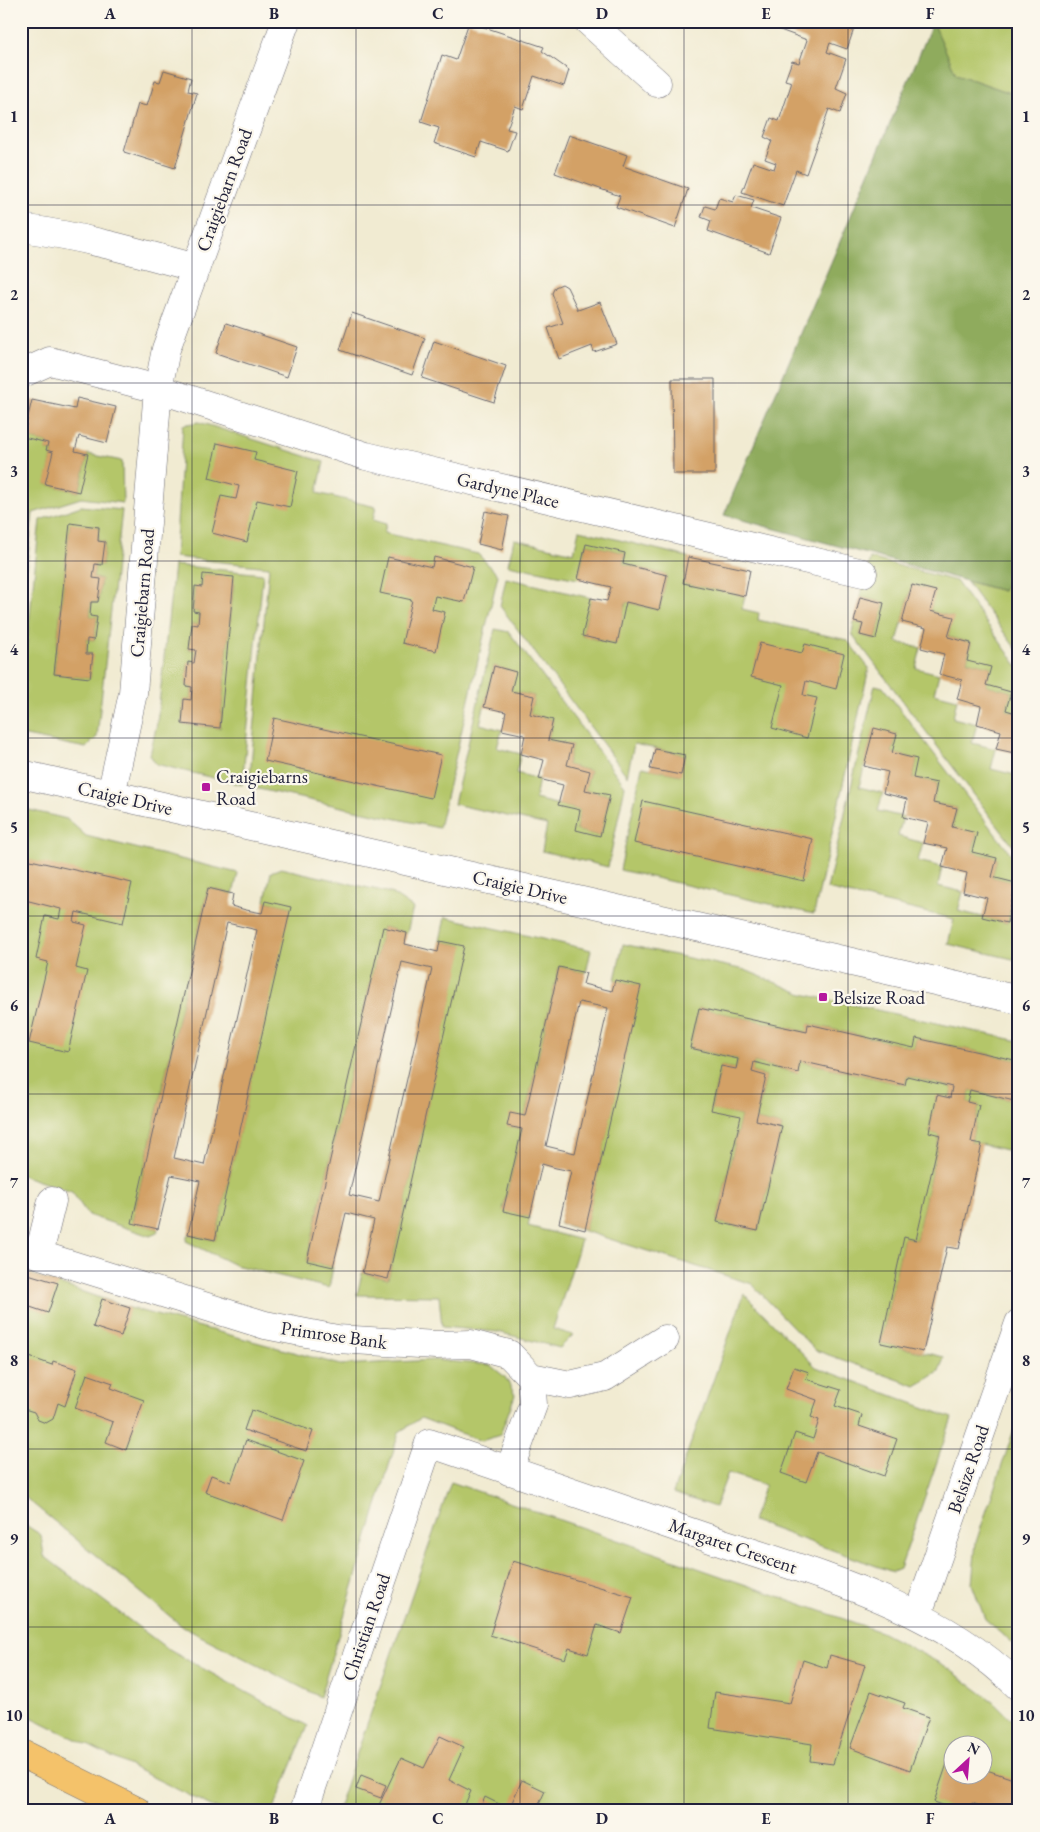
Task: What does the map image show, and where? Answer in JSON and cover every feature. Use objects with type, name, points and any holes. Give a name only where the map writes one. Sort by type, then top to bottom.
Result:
[{"type":"main road","points":[[21,1753],[137,1811]]},
{"type":"street","name":"Craigiebarn Road","points":[[111,795],[133,693],[158,389],[166,349],[286,21]]},
{"type":"street","points":[[588,21],[657,83]]},
{"type":"street","points":[[21,228],[58,233],[117,246],[196,268]]},
{"type":"street","points":[[21,374],[50,362],[158,389]]},
{"type":"street","name":"Gardyne Place","points":[[158,389],[366,456],[863,573]]},
{"type":"street","name":"Craigie Drive","points":[[21,774],[1019,1000]]},
{"type":"street","name":"Primrose Bank","points":[[52,1201],[30,1251],[265,1325],[337,1339],[436,1345],[471,1344],[509,1354],[531,1377]]},
{"type":"street","name":"Belsize Road","points":[[918,1614],[1018,1326]]},
{"type":"street","points":[[509,1471],[533,1405],[531,1377],[570,1385],[606,1377],[665,1338]]},
{"type":"street","name":"Margaret Crescent","points":[[429,1443],[831,1579],[918,1614],[1000,1669],[1019,1687]]},
{"type":"street","name":"Christian Road","points":[[304,1811],[429,1443]]},
{"type":"green space","points":[[931,21],[1019,23],[1019,96],[956,74]]},
{"type":"green space","points":[[933,22],[956,74],[1019,96],[1019,555],[1003,591],[724,515]]},
{"type":"green space","points":[[32,400],[23,437],[48,443],[46,450],[53,452],[46,484],[79,492],[88,454],[122,461],[123,503],[81,498],[33,513],[24,591],[21,590],[21,403]]},
{"type":"green space","points":[[199,422],[324,462],[317,493],[376,507],[373,520],[386,524],[384,533],[478,554],[498,575],[439,828],[249,787],[269,567],[175,557],[183,425]]},
{"type":"green space","points":[[81,506],[122,510],[97,737],[86,748],[21,735],[21,698],[40,520]],"holes":[[[70,524],[99,527],[98,541],[105,542],[102,565],[95,564],[93,578],[101,579],[98,602],[91,602],[90,616],[97,617],[94,640],[87,639],[86,654],[92,654],[90,678],[54,674]]]},
{"type":"green space","points":[[579,530],[688,557],[683,583],[745,596],[742,609],[759,613],[758,620],[847,640],[869,668],[814,914],[620,870],[642,767],[680,775],[685,755],[634,744],[627,776],[500,606],[506,578],[591,598],[582,636],[616,644],[626,602],[659,610],[667,575],[623,564],[625,553],[586,544],[578,579],[508,565],[514,539],[574,553]]},
{"type":"green space","points":[[1019,555],[1019,653],[966,581],[1003,591]]},
{"type":"green space","points":[[870,558],[956,581],[1019,668],[1019,714],[1006,710],[1011,692],[986,685],[991,667],[967,661],[971,643],[948,637],[953,617],[930,611],[935,591],[912,585],[897,642],[921,648],[916,668],[939,674],[934,693],[957,699],[953,718],[977,724],[972,743],[996,749],[991,769],[1019,776],[1019,854],[852,634],[854,622],[863,624],[860,635],[876,639],[884,603],[860,597]]},
{"type":"green space","points":[[174,565],[263,574],[242,785],[156,764],[150,755],[157,723]],"holes":[[[203,574],[234,578],[220,728],[182,724],[184,700],[191,700],[192,687],[186,686],[188,662],[194,663],[196,650],[189,649],[192,624],[198,625],[199,612],[193,611],[195,587],[202,587]]]},
{"type":"green space","points":[[495,629],[509,632],[625,786],[608,867],[542,851],[547,825],[454,804]],"holes":[[[494,666],[515,672],[511,691],[534,696],[530,714],[553,720],[548,740],[572,745],[567,765],[590,771],[585,790],[610,795],[600,836],[576,830],[580,810],[535,799],[539,779],[516,773],[521,754],[497,748],[502,730],[480,724]]]},
{"type":"green space","points":[[875,685],[883,687],[1019,865],[1019,952],[1017,960],[948,944],[954,919],[827,889]],"holes":[[[874,729],[897,734],[892,753],[917,759],[913,778],[937,783],[933,803],[957,808],[952,827],[977,834],[972,852],[997,858],[992,877],[1016,883],[1007,923],[958,911],[963,892],[938,886],[942,867],[918,861],[923,843],[898,836],[903,817],[878,811],[883,793],[859,787]]]},
{"type":"green space","points":[[21,808],[67,819],[86,836],[238,873],[233,894],[208,888],[132,1222],[158,1229],[157,1233],[150,1236],[88,1215],[72,1192],[21,1175]]},
{"type":"green space","points":[[281,868],[391,893],[413,908],[407,933],[383,927],[307,1261],[333,1267],[329,1288],[235,1265],[186,1241],[188,1234],[215,1240],[290,907],[265,901],[271,872]]},
{"type":"green space","points":[[445,917],[591,950],[586,973],[559,967],[525,1116],[508,1126],[522,1129],[503,1210],[530,1217],[528,1226],[581,1240],[553,1329],[573,1335],[560,1348],[498,1332],[442,1327],[439,1296],[357,1295],[362,1273],[388,1279],[463,946],[440,941]]},
{"type":"green space","points":[[623,944],[745,970],[803,994],[1019,1041],[1019,1061],[916,1038],[914,1048],[809,1024],[807,1032],[699,1008],[690,1048],[738,1059],[736,1069],[721,1066],[711,1109],[741,1116],[717,1222],[758,1231],[782,1126],[756,1120],[766,1076],[752,1072],[754,1062],[797,1073],[800,1061],[905,1085],[907,1076],[952,1087],[950,1098],[937,1096],[929,1132],[940,1135],[916,1240],[904,1237],[881,1343],[944,1357],[939,1372],[916,1386],[815,1350],[752,1284],[559,1223],[585,1229],[640,986],[615,980]]},
{"type":"green space","points":[[1019,1079],[1019,1123],[1011,1151],[971,1142],[979,1105],[967,1102],[970,1090],[1014,1101]]},
{"type":"green space","points":[[21,1271],[130,1308],[341,1365],[434,1360],[490,1365],[505,1377],[515,1395],[500,1435],[481,1441],[421,1418],[399,1432],[320,1697],[183,1627],[21,1494]]},
{"type":"green space","points":[[744,1294],[816,1367],[952,1418],[900,1569],[893,1572],[752,1521],[765,1485],[728,1473],[715,1507],[673,1493]]},
{"type":"green space","points":[[1019,1415],[1019,1648],[985,1619],[972,1584],[976,1542]]},
{"type":"green space","points":[[451,1482],[881,1632],[945,1666],[994,1702],[1019,1727],[1019,1811],[337,1811]]},
{"type":"green space","points":[[21,1522],[41,1535],[44,1556],[169,1650],[308,1726],[273,1811],[221,1811],[21,1712]]},
{"type":"building","points":[[756,21],[856,23],[847,49],[830,43],[827,52],[846,59],[836,88],[847,93],[840,113],[829,109],[806,174],[796,170],[783,206],[742,192],[753,162],[774,169],[776,163],[765,159],[772,141],[764,137],[771,118],[779,121],[792,82],[785,80],[792,61],[799,63],[807,40]]},
{"type":"building","points":[[469,22],[544,47],[542,51],[569,70],[564,86],[534,76],[523,109],[515,106],[507,129],[515,131],[508,151],[481,142],[476,157],[434,143],[439,128],[421,122],[442,55],[456,60]]},
{"type":"building","points":[[164,70],[191,78],[188,91],[197,93],[175,168],[124,152],[138,104],[147,106],[155,81],[160,82]]},
{"type":"building","points":[[569,135],[627,155],[623,166],[688,189],[675,228],[616,207],[620,196],[555,173]]},
{"type":"building","points":[[736,195],[754,200],[751,208],[781,218],[769,253],[708,231],[711,221],[701,217],[705,206],[715,209],[719,198],[733,202]]},
{"type":"building","points":[[562,284],[567,287],[578,310],[600,302],[617,344],[594,352],[592,346],[559,359],[548,328],[563,323],[552,293],[555,287]]},
{"type":"building","points":[[352,313],[425,338],[412,375],[340,350]]},
{"type":"building","points":[[226,323],[297,347],[287,377],[216,353]]},
{"type":"building","points":[[434,341],[506,366],[494,402],[422,378]]},
{"type":"building","points":[[672,379],[715,379],[715,474],[673,474]]},
{"type":"building","points":[[77,398],[116,407],[107,443],[79,436],[75,451],[88,454],[79,492],[45,484],[53,452],[46,450],[48,443],[23,437],[32,400],[75,409]]},
{"type":"building","points":[[217,443],[256,452],[254,460],[298,471],[290,507],[257,500],[247,542],[212,533],[221,496],[236,499],[239,486],[209,478]]},
{"type":"building","points":[[485,511],[509,516],[502,550],[478,544]]},
{"type":"building","points":[[70,523],[99,527],[98,541],[105,542],[102,565],[95,564],[93,578],[101,579],[98,602],[91,602],[90,616],[97,617],[94,640],[87,639],[86,654],[93,654],[90,678],[54,674]]},
{"type":"building","points":[[586,544],[625,553],[623,564],[667,575],[659,610],[626,602],[617,644],[582,636],[591,598],[607,601],[611,587],[578,579]]},
{"type":"building","points":[[388,557],[432,567],[434,557],[473,567],[464,602],[435,596],[432,609],[445,612],[436,651],[402,643],[412,600],[380,593]]},
{"type":"building","points":[[688,557],[750,570],[745,596],[683,583]]},
{"type":"building","points":[[203,574],[234,577],[220,728],[182,724],[184,699],[191,700],[192,687],[186,686],[188,662],[194,663],[196,650],[189,649],[192,624],[198,625],[199,612],[193,611],[195,586],[202,587]]},
{"type":"building","points":[[912,585],[936,591],[930,611],[954,617],[948,637],[971,643],[967,661],[991,667],[986,685],[1011,692],[1006,710],[1019,714],[1019,754],[996,749],[1001,731],[977,724],[981,706],[957,699],[962,680],[939,674],[944,654],[921,648],[926,628],[902,622]]},
{"type":"building","points":[[860,597],[884,603],[876,639],[860,635],[863,624],[854,622]]},
{"type":"building","points":[[760,643],[802,653],[805,644],[844,654],[836,689],[806,681],[803,695],[817,698],[807,738],[772,728],[783,685],[751,677]]},
{"type":"building","points":[[494,666],[516,672],[511,691],[534,696],[530,714],[553,720],[548,740],[572,745],[567,765],[590,771],[585,790],[610,795],[600,836],[576,830],[580,810],[558,805],[563,785],[539,779],[544,760],[521,754],[525,735],[502,730],[506,712],[484,707]]},
{"type":"building","points":[[274,718],[441,755],[431,798],[265,761]]},
{"type":"building","points":[[874,728],[897,734],[892,753],[917,759],[913,778],[937,783],[933,803],[957,808],[952,827],[977,833],[972,852],[997,858],[992,877],[1016,883],[1007,923],[982,917],[987,898],[963,892],[967,873],[942,867],[947,848],[923,843],[928,823],[903,817],[907,799],[883,793],[888,772],[864,766]]},
{"type":"building","points":[[655,749],[685,755],[681,775],[650,769]]},
{"type":"building","points":[[643,801],[813,839],[804,881],[634,843]]},
{"type":"building","points":[[21,845],[28,847],[26,859],[132,883],[123,923],[76,912],[74,922],[86,925],[76,968],[87,971],[68,1052],[29,1043],[48,962],[36,959],[45,916],[59,919],[61,909],[21,899]]},
{"type":"building","points":[[208,888],[233,894],[231,906],[246,910],[262,913],[265,901],[291,907],[215,1240],[188,1234],[200,1181],[186,1178],[171,1175],[158,1229],[132,1223]],"holes":[[[227,923],[257,930],[204,1165],[174,1158]]]},
{"type":"building","points":[[383,927],[407,933],[405,944],[438,952],[440,941],[464,946],[388,1279],[362,1273],[374,1220],[346,1213],[333,1267],[307,1261]],"holes":[[[402,962],[432,969],[379,1202],[349,1195]]]},
{"type":"building","points":[[559,967],[586,973],[583,984],[612,991],[615,980],[641,986],[585,1230],[559,1223],[571,1171],[542,1164],[530,1217],[503,1211],[522,1129],[507,1126],[510,1113],[525,1116]],"holes":[[[579,1002],[608,1008],[575,1153],[546,1146]]]},
{"type":"building","points":[[699,1008],[807,1032],[808,1024],[914,1048],[916,1038],[1019,1061],[1019,1079],[1014,1101],[970,1090],[967,1102],[979,1105],[971,1142],[982,1144],[959,1249],[947,1247],[923,1352],[881,1343],[904,1237],[916,1240],[940,1135],[929,1132],[937,1095],[950,1098],[952,1087],[907,1076],[905,1085],[800,1061],[798,1073],[754,1062],[752,1072],[766,1076],[756,1120],[782,1126],[758,1231],[717,1222],[741,1116],[711,1110],[721,1066],[736,1069],[738,1059],[690,1048]]},
{"type":"building","points":[[28,1274],[58,1283],[48,1313],[21,1304],[21,1296]]},
{"type":"building","points":[[102,1299],[130,1308],[121,1336],[93,1327]]},
{"type":"building","points":[[21,1354],[52,1365],[53,1361],[77,1369],[65,1406],[58,1403],[53,1419],[46,1423],[38,1420],[34,1412],[21,1408],[24,1392],[21,1391]]},
{"type":"building","points":[[794,1367],[809,1372],[806,1379],[841,1390],[835,1406],[862,1415],[859,1426],[897,1439],[884,1476],[817,1452],[806,1482],[781,1473],[795,1433],[813,1439],[819,1420],[811,1417],[817,1400],[786,1389]]},
{"type":"building","points":[[87,1374],[113,1383],[111,1388],[144,1400],[126,1450],[106,1442],[113,1422],[75,1408]]},
{"type":"building","points":[[251,1410],[313,1431],[306,1451],[244,1430]]},
{"type":"building","points":[[246,1440],[304,1461],[283,1520],[205,1492],[211,1475],[231,1482]]},
{"type":"building","points":[[513,1561],[633,1597],[621,1633],[597,1625],[588,1654],[569,1648],[565,1659],[490,1635]]},
{"type":"building","points":[[830,1655],[865,1665],[833,1764],[810,1761],[812,1744],[710,1728],[715,1692],[790,1703],[803,1660],[827,1668]]},
{"type":"building","points":[[871,1691],[905,1703],[903,1708],[929,1717],[910,1770],[850,1748]]},
{"type":"building","points":[[440,1736],[464,1747],[449,1780],[471,1791],[462,1811],[391,1811],[379,1805],[401,1758],[424,1768]]},
{"type":"building","points":[[992,1772],[1019,1781],[1019,1811],[994,1811],[972,1803],[970,1811],[960,1811],[934,1802],[942,1778],[942,1784],[992,1784]]},
{"type":"building","points":[[361,1775],[386,1785],[381,1798],[356,1789]]},
{"type":"building","points":[[522,1780],[545,1791],[536,1811],[479,1811],[485,1797],[509,1809]]},
{"type":"place","name":"Craigiebarns Road","points":[[206,787]]},
{"type":"place","name":"Belsize Road","points":[[823,997]]}]
